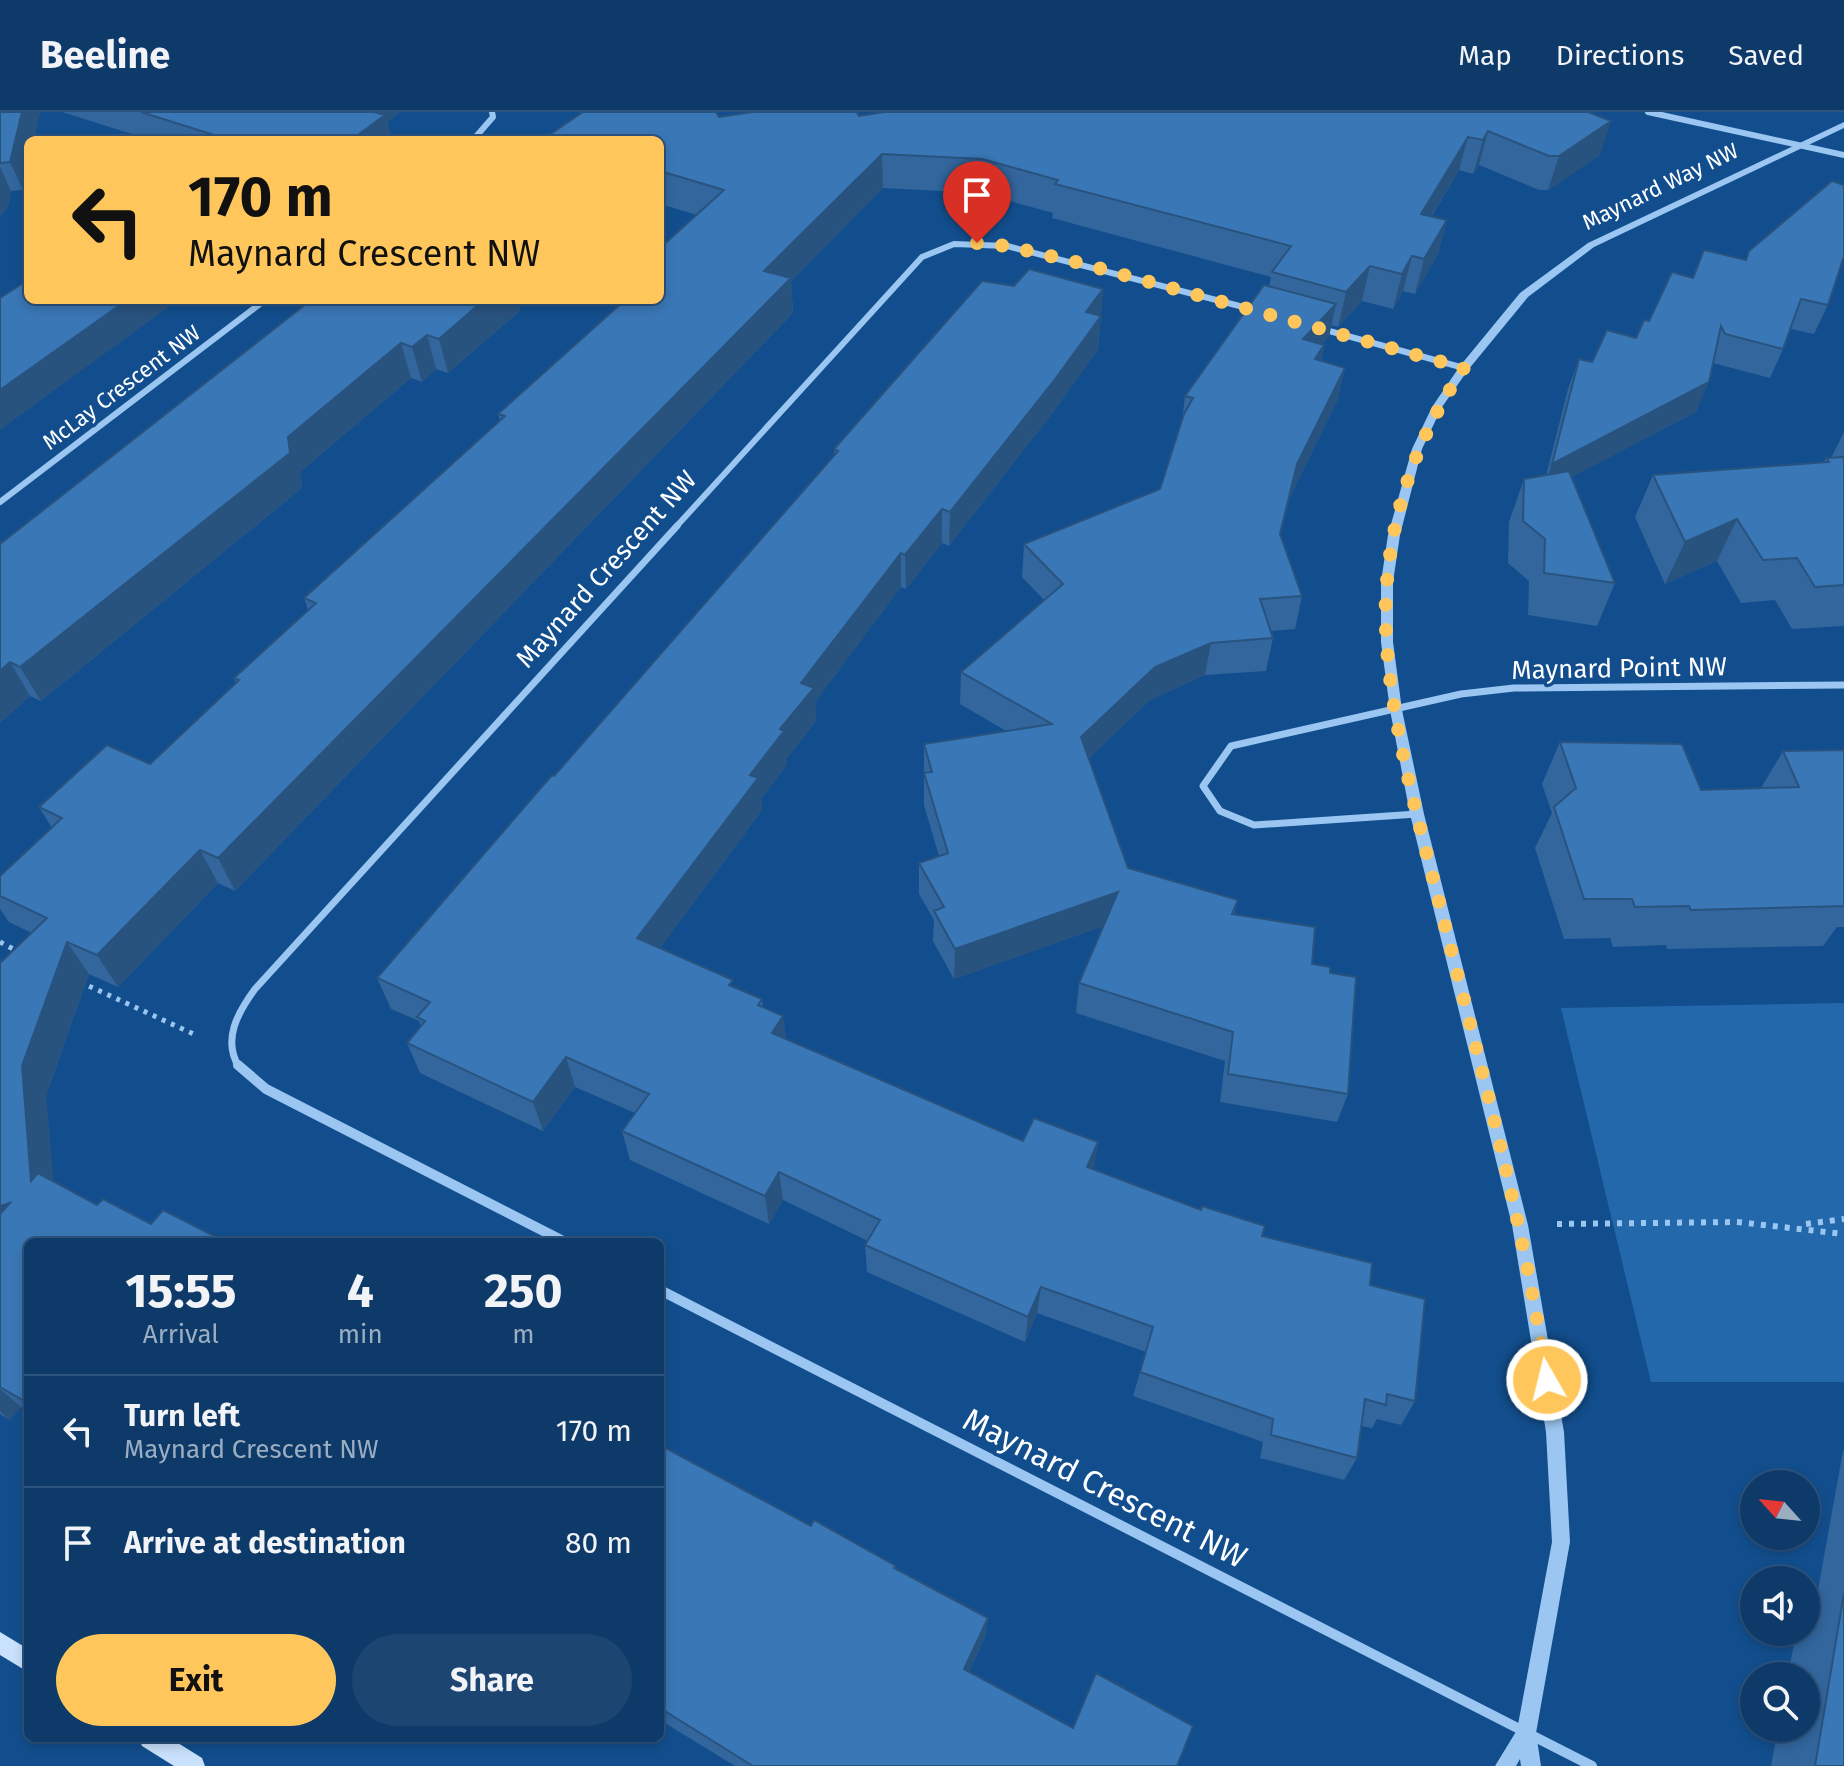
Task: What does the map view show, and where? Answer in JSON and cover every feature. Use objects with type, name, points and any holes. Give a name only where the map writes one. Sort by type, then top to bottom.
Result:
[{"type":"main road","points":[[0,1643],[24,1658]]},
{"type":"main road","points":[[156,1742],[194,1766]]},
{"type":"street","points":[[477,136],[493,117],[492,112]]},
{"type":"street","points":[[1648,112],[1844,155]]},
{"type":"street","name":"Maynard Way NW","points":[[1531,1766],[1526,1733],[1561,1542],[1555,1432],[1520,1225],[1417,814],[1396,710],[1387,627],[1387,582],[1394,535],[1417,449],[1437,407],[1464,368],[1524,295],[1591,245],[1844,125]]},
{"type":"street","name":"Maynard Crescent NW","points":[[230,1049],[235,1016],[255,989],[922,257],[954,244],[1007,246],[1263,312]]},
{"type":"street","name":"McLay Crescent NW","points":[[0,502],[260,304]]},
{"type":"street","points":[[1310,325],[1464,368]]},
{"type":"street","name":"Maynard Point NW","points":[[1396,710],[1461,694],[1514,688],[1844,685]]},
{"type":"street","points":[[1396,710],[1231,746],[1203,786],[1220,811],[1254,825],[1417,814]]},
{"type":"street","points":[[230,1049],[241,1070],[266,1089],[557,1238]]},
{"type":"street","name":"Maynard Crescent NW","points":[[664,1292],[1592,1766]]},
{"type":"street","name":"Maynard Way NW","points":[[1505,1766],[1526,1733]]},
{"type":"path","points":[[0,942],[28,957]]},
{"type":"path","points":[[71,978],[142,1013],[230,1049]]},
{"type":"path","points":[[1520,1225],[1681,1222],[1801,1225],[1844,1219]]},
{"type":"path","points":[[1801,1225],[1844,1234]]},
{"type":"shaded area","points":[[1844,1003],[1844,1382],[1651,1382],[1561,1008]]},
{"type":"building","points":[[0,112],[22,112],[10,162],[0,163]]},
{"type":"building","points":[[141,112],[374,112],[385,115],[356,136],[208,136],[211,134]]},
{"type":"building","points":[[583,112],[716,112],[719,117],[753,112],[856,112],[859,116],[885,112],[1588,112],[1611,121],[1559,156],[1549,156],[1488,131],[1483,140],[1468,137],[1421,214],[1447,220],[1424,259],[1412,256],[1402,274],[1370,266],[1346,292],[1272,272],[1291,246],[1055,184],[1058,180],[982,159],[882,154],[764,271],[791,278],[218,858],[200,850],[97,955],[67,942],[22,1066],[31,1181],[38,1173],[97,1205],[103,1199],[151,1224],[163,1210],[218,1238],[24,1238],[24,1401],[0,1387],[0,1214],[10,1203],[0,1206],[0,963],[47,918],[0,896],[0,876],[62,818],[39,807],[107,745],[150,764],[239,680],[234,678],[316,603],[304,598],[505,416],[498,414],[621,304],[664,304],[664,244],[724,190],[664,172],[664,136],[548,136]]},
{"type":"building","points":[[1832,181],[1844,185],[1844,256],[1828,305],[1801,299],[1783,349],[1725,334],[1721,326],[1709,382],[1552,464],[1579,359],[1592,362],[1607,330],[1636,338],[1644,320],[1649,321],[1672,272],[1693,278],[1704,250],[1746,260],[1749,251]]},
{"type":"building","points":[[1029,269],[1103,289],[1086,312],[1101,316],[950,512],[942,509],[905,555],[901,553],[801,683],[814,688],[780,729],[784,731],[750,775],[758,778],[637,938],[733,980],[729,985],[762,999],[758,1005],[783,1016],[772,1033],[1023,1141],[1034,1118],[1098,1142],[1087,1167],[1201,1210],[1202,1206],[1265,1226],[1262,1236],[1372,1263],[1370,1285],[1425,1299],[1415,1401],[1387,1394],[1386,1405],[1365,1399],[1357,1458],[1271,1435],[1273,1419],[1140,1372],[1153,1327],[1041,1287],[1028,1317],[865,1245],[880,1220],[779,1172],[765,1196],[622,1131],[649,1094],[566,1057],[533,1102],[407,1043],[425,1021],[417,1017],[430,1002],[377,978],[838,451],[834,449],[982,281],[1014,286]]},
{"type":"building","points":[[24,283],[24,304],[121,304],[0,390],[0,298]]},
{"type":"building","points":[[1264,285],[1336,304],[1303,339],[1324,345],[1315,359],[1345,368],[1297,464],[1280,534],[1302,596],[1260,599],[1273,638],[1211,643],[1155,667],[1081,737],[1128,868],[1238,900],[1232,914],[1315,927],[1312,964],[1330,967],[1330,973],[1356,977],[1348,1094],[1228,1074],[1233,1032],[1079,983],[1118,892],[955,949],[934,911],[944,907],[919,863],[948,853],[924,773],[932,772],[924,744],[1052,724],[961,672],[1063,584],[1024,544],[1160,489],[1184,414],[1193,398],[1185,396]]},
{"type":"building","points":[[306,304],[479,304],[439,339],[427,335],[412,347],[401,343],[288,437],[290,453],[20,667],[10,662],[0,671],[0,544]]},
{"type":"building","points":[[1844,457],[1844,585],[1815,587],[1797,558],[1763,560],[1737,519],[1685,542],[1653,475],[1829,462],[1826,458]]},
{"type":"building","points":[[1569,471],[1615,583],[1544,573],[1545,539],[1523,521],[1524,479]]},
{"type":"building","points":[[1560,742],[1682,744],[1701,790],[1799,787],[1783,751],[1844,750],[1844,906],[1691,910],[1689,906],[1635,907],[1632,899],[1584,899],[1554,807],[1576,788]]},
{"type":"building","points":[[664,1447],[811,1526],[814,1520],[896,1566],[894,1568],[988,1618],[964,1669],[1073,1728],[1096,1673],[1193,1726],[1177,1766],[753,1766],[664,1710]]},
{"type":"building","points":[[1844,1593],[1844,1766],[1815,1766]]},
{"type":"route","points":[[977,243],[1007,246],[1080,263],[1464,368],[1437,407],[1417,449],[1404,494],[1387,582],[1387,642],[1396,710],[1417,814],[1520,1225],[1547,1380]]}]
